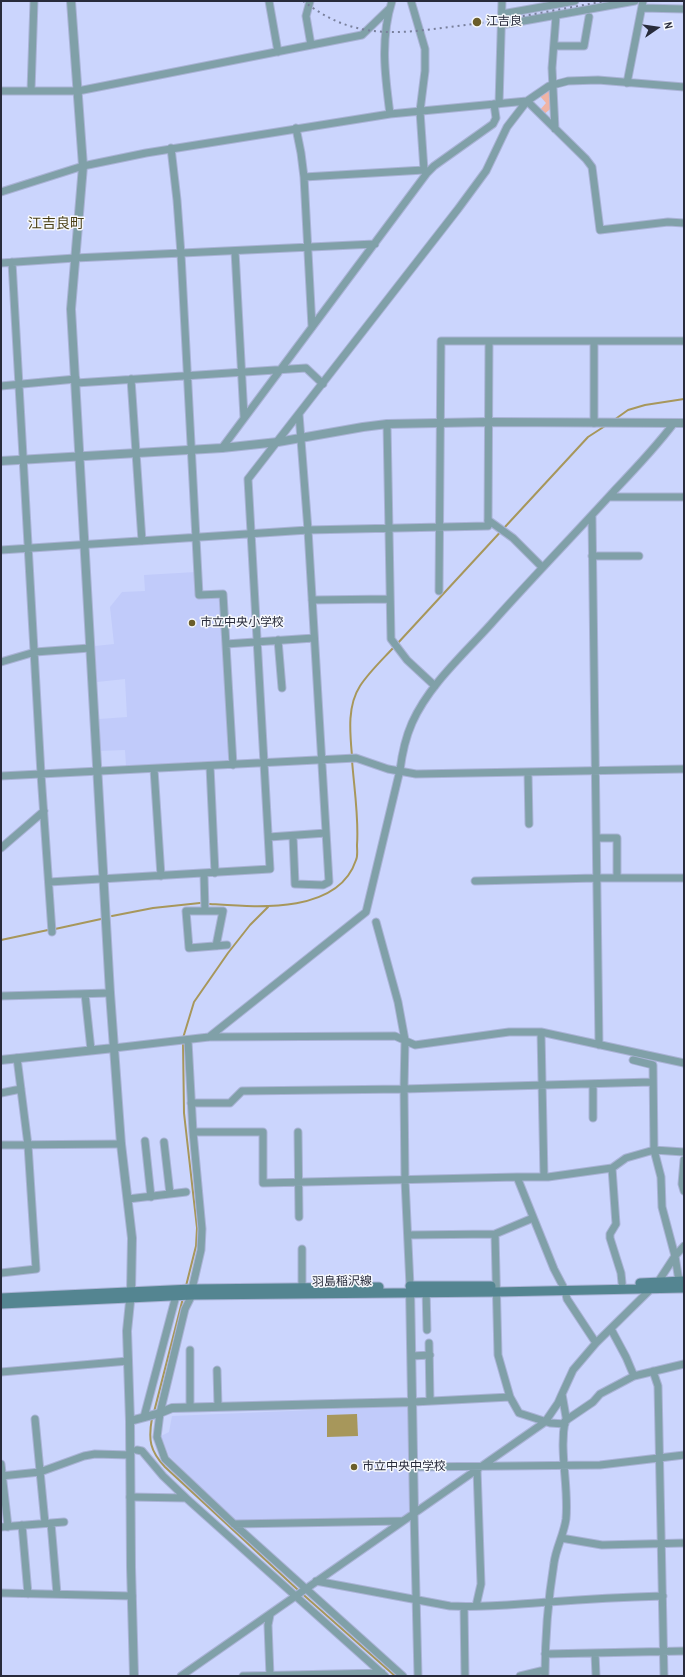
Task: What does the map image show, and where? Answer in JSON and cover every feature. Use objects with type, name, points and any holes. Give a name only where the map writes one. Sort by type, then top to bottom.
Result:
[{"type":"main road","name":"羽島稲沢線","points":[[564,1287],[622,1283],[654,1285]]},
{"type":"main road","name":"羽島稲沢線","points":[[1,1298],[184,1293],[496,1289],[683,1284]]},
{"type":"main road","name":"羽島稲沢線","points":[[1,1304],[131,1295]]},
{"type":"street","points":[[31,91],[34,1]]},
{"type":"street","points":[[71,1],[83,166],[71,309],[110,994],[121,1144],[132,1238],[131,1295],[127,1331],[134,1676]]},
{"type":"street","points":[[268,1],[278,52]]},
{"type":"street","points":[[310,1],[306,16],[311,45]]},
{"type":"street","points":[[390,114],[384,67],[385,32],[392,1]]},
{"type":"street","points":[[411,1],[425,50],[425,71],[420,111],[426,172]]},
{"type":"street","points":[[222,448],[375,244],[426,172],[493,124],[496,118],[502,1]]},
{"type":"street","points":[[502,14],[556,3],[575,1]]},
{"type":"street","points":[[501,25],[634,1]]},
{"type":"street","points":[[627,83],[643,4],[684,9]]},
{"type":"street","points":[[1,91],[78,91],[362,35],[390,9]]},
{"type":"street","points":[[554,129],[554,84],[552,68],[556,16]]},
{"type":"street","points":[[554,46],[584,46],[589,17]]},
{"type":"street","points":[[49,882],[215,874],[270,869],[248,479],[323,384],[486,171],[507,127],[527,101],[554,84],[568,81],[598,80],[684,87]]},
{"type":"street","points":[[1,192],[83,166],[171,148],[390,114],[527,101]]},
{"type":"street","points":[[527,101],[586,159],[592,167],[600,230],[668,222],[684,223]]},
{"type":"street","points":[[296,128],[304,177],[312,327]]},
{"type":"street","points":[[171,148],[177,200],[199,595],[223,594],[233,765]]},
{"type":"street","points":[[304,177],[426,172]]},
{"type":"street","points":[[1,263],[75,258],[375,244]]},
{"type":"street","points":[[235,251],[244,417]]},
{"type":"street","points":[[12,262],[41,774],[52,932]]},
{"type":"street","points":[[439,591],[441,341],[684,341]]},
{"type":"street","points":[[1,550],[252,535],[308,530],[488,526],[489,341]]},
{"type":"street","points":[[594,341],[595,422]]},
{"type":"street","points":[[1,386],[306,368],[323,384]]},
{"type":"street","points":[[131,379],[142,541]]},
{"type":"street","points":[[293,836],[296,884],[323,885],[329,882],[308,530],[299,414]]},
{"type":"street","points":[[1,461],[222,448],[278,442],[387,424],[440,422],[684,423]]},
{"type":"street","points":[[209,1038],[366,912],[400,770],[403,748],[412,723],[435,686],[542,567],[592,517],[663,439],[674,423]]},
{"type":"street","points":[[387,424],[391,639],[407,660],[435,686]]},
{"type":"street","points":[[609,497],[684,497]]},
{"type":"street","points":[[592,517],[599,1045]]},
{"type":"street","points":[[488,520],[513,538],[542,567]]},
{"type":"street","points":[[592,556],[639,556]]},
{"type":"street","points":[[312,600],[390,600]]},
{"type":"street","points":[[226,644],[314,638]]},
{"type":"street","points":[[278,640],[282,688]]},
{"type":"street","points":[[1,662],[34,652],[90,648]]},
{"type":"street","points":[[1,776],[356,758],[388,769],[416,774],[684,769]]},
{"type":"street","points":[[210,766],[215,874]]},
{"type":"street","points":[[154,769],[161,876]]},
{"type":"street","points":[[528,772],[529,824]]},
{"type":"street","points":[[1,848],[44,810]]},
{"type":"street","points":[[269,837],[326,833]]},
{"type":"street","points":[[596,838],[617,838],[616,878]]},
{"type":"street","points":[[204,874],[205,911]]},
{"type":"street","points":[[475,881],[596,878],[684,878]]},
{"type":"street","points":[[216,946],[223,911],[186,911],[189,948],[216,946],[227,945]]},
{"type":"street","points":[[376,922],[398,1002],[405,1040],[405,1180],[412,1356],[418,1676]]},
{"type":"street","points":[[85,994],[91,1050]]},
{"type":"street","points":[[1,996],[110,994]]},
{"type":"street","points":[[1,1060],[209,1038],[395,1036],[415,1045],[509,1032],[541,1032],[684,1063]]},
{"type":"street","points":[[541,1032],[544,1178]]},
{"type":"street","points":[[185,1041],[202,1229],[201,1250],[184,1293],[153,1415],[157,1437],[165,1459],[234,1524],[383,1675]]},
{"type":"street","points":[[1,1273],[36,1269],[28,1144],[17,1058]]},
{"type":"street","points":[[633,1060],[653,1064],[652,1082],[654,1150],[660,1177],[662,1207],[683,1284]]},
{"type":"street","points":[[191,1103],[230,1103],[242,1091],[404,1089],[652,1082]]},
{"type":"street","points":[[593,1084],[594,1118]]},
{"type":"street","points":[[1,1093],[21,1089]]},
{"type":"street","points":[[193,1132],[263,1132],[263,1183],[517,1177],[544,1178],[612,1168],[626,1158],[654,1150],[684,1152]]},
{"type":"street","points":[[298,1132],[299,1217]]},
{"type":"street","points":[[145,1141],[151,1197]]},
{"type":"street","points":[[164,1142],[170,1194]]},
{"type":"street","points":[[1,1146],[28,1144],[121,1144]]},
{"type":"street","points":[[684,1160],[682,1184],[684,1190]]},
{"type":"street","points":[[612,1168],[616,1224],[610,1234],[610,1238],[621,1273],[622,1283]]},
{"type":"street","points":[[517,1177],[532,1218],[554,1269],[564,1287],[567,1299],[596,1343]]},
{"type":"street","points":[[128,1199],[186,1192]]},
{"type":"street","points":[[408,1235],[495,1234],[532,1218]]},
{"type":"street","points":[[495,1234],[498,1355],[510,1397],[519,1413],[545,1422],[566,1422],[593,1402],[600,1394],[634,1376],[684,1364]]},
{"type":"street","points":[[180,1676],[270,1615],[414,1512],[545,1422],[558,1403],[573,1370],[596,1343],[654,1285],[684,1246]]},
{"type":"street","points":[[302,1249],[302,1291]]},
{"type":"street","points":[[426,1289],[427,1330]]},
{"type":"street","points":[[153,1415],[185,1309],[184,1293]]},
{"type":"street","points":[[611,1329],[634,1376]]},
{"type":"street","points":[[429,1344],[430,1401]]},
{"type":"street","points":[[190,1350],[190,1407]]},
{"type":"street","points":[[412,1356],[430,1355]]},
{"type":"street","points":[[1,1372],[128,1362]]},
{"type":"street","points":[[217,1370],[218,1406]]},
{"type":"street","points":[[652,1371],[658,1386],[664,1676]]},
{"type":"street","points":[[520,1676],[545,1673],[545,1654],[554,1563],[566,1520],[567,1495],[563,1438],[566,1418],[562,1394]]},
{"type":"street","points":[[130,1421],[172,1408],[412,1402],[510,1397]]},
{"type":"street","points":[[35,1419],[40,1472],[57,1594]]},
{"type":"street","points":[[137,1450],[142,1451],[163,1476],[186,1498],[403,1676]]},
{"type":"street","points":[[2,1476],[40,1472],[84,1456],[95,1454],[130,1455]]},
{"type":"street","points":[[413,1467],[480,1467],[565,1464],[600,1465],[684,1455]]},
{"type":"street","points":[[1,1464],[4,1527],[64,1522]]},
{"type":"street","points":[[476,1606],[481,1584],[480,1467]]},
{"type":"street","points":[[130,1497],[186,1498]]},
{"type":"street","points":[[234,1524],[402,1521]]},
{"type":"street","points":[[22,1525],[28,1594]]},
{"type":"street","points":[[561,1538],[602,1545],[684,1543]]},
{"type":"street","points":[[316,1581],[464,1607],[612,1597],[663,1596]]},
{"type":"street","points":[[1,1593],[132,1596]]},
{"type":"street","points":[[464,1607],[465,1676]]},
{"type":"street","points":[[270,1615],[268,1625],[270,1676]]},
{"type":"street","points":[[545,1654],[684,1651]]},
{"type":"street","points":[[595,1653],[596,1676]]},
{"type":"street","points":[[244,1676],[383,1675]]},
{"type":"shaded area","points":[[553,86],[554,106],[543,115],[539,111],[546,103],[539,95]]},
{"type":"shaded area","points":[[196,572],[197,597],[219,596],[229,759],[126,766],[125,750],[100,751],[99,719],[127,717],[125,679],[97,682],[95,646],[114,644],[110,607],[122,592],[145,591],[144,575]]},
{"type":"shaded area","points":[[409,1406],[411,1512],[400,1518],[235,1522],[169,1456],[161,1436],[169,1432],[172,1416]]},
{"type":"shaded area","points":[[357,1414],[358,1436],[327,1437],[327,1415]]},
{"type":"waterway","points":[[614,420],[628,410],[645,405],[684,399]]},
{"type":"waterway","points":[[397,644],[588,437],[605,426]]},
{"type":"waterway","points":[[352,756],[350,720],[356,694],[360,686],[376,666],[394,647]]},
{"type":"waterway","points":[[210,904],[249,906],[293,904],[314,899],[332,890],[346,878],[356,860],[357,855],[357,813],[352,760]]},
{"type":"waterway","points":[[112,916],[153,908],[200,903]]},
{"type":"waterway","points":[[183,1038],[194,1002],[228,953],[250,925],[268,907]]},
{"type":"waterway","points":[[55,929],[101,919]]},
{"type":"waterway","points":[[1,940],[48,930]]},
{"type":"waterway","points":[[183,1042],[184,1113],[197,1228],[196,1246],[186,1286]]},
{"type":"waterway","points":[[154,1412],[183,1298]]},
{"type":"waterway","points":[[152,1418],[150,1433],[151,1445],[156,1456],[165,1467],[298,1590],[395,1676]]},
{"type":"railway","points":[[303,1],[326,16],[346,25],[365,30],[390,32],[470,25],[606,1]]},
{"type":"place","name":"江吉良","points":[[477,22]]},
{"type":"place","name":"市立中央小学校","points":[[192,623]]},
{"type":"place","name":"市立中央中学校","points":[[354,1467]]},
{"type":"district","name":"江吉良町","points":[[56,224]]}]
